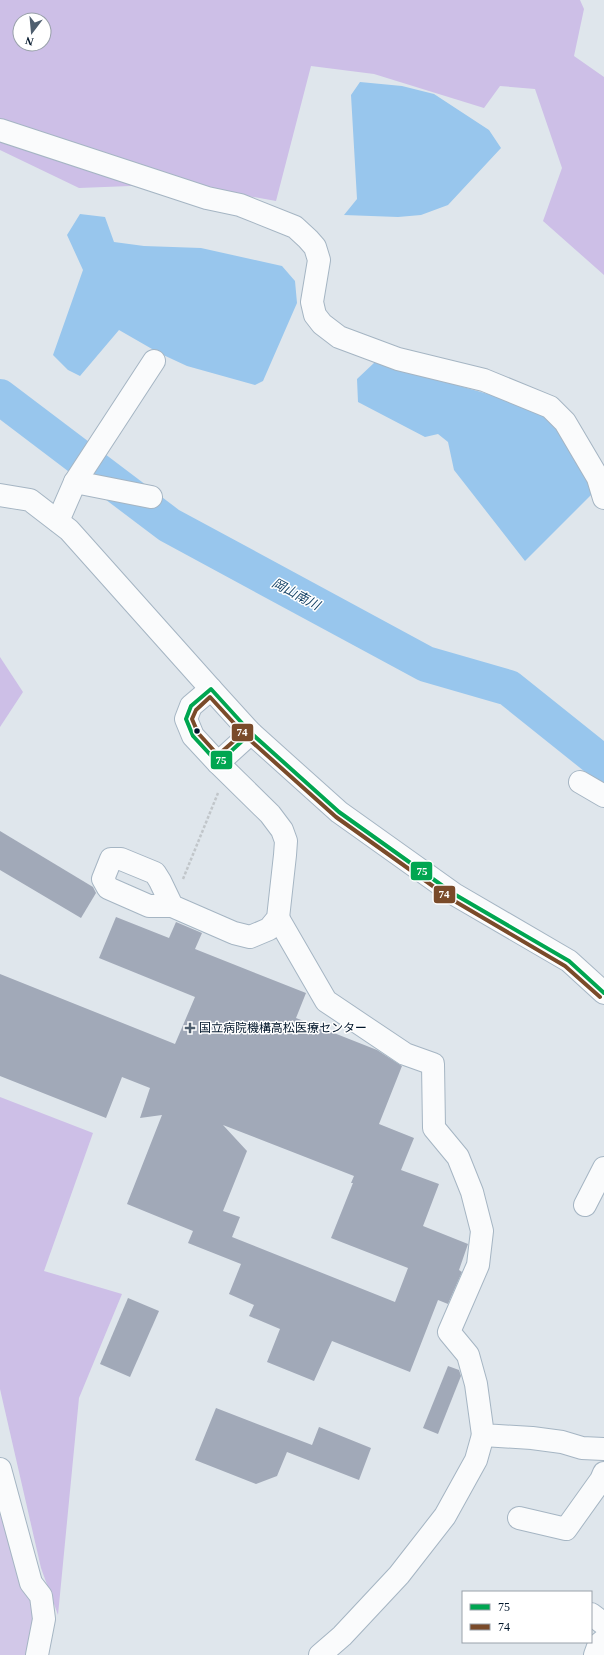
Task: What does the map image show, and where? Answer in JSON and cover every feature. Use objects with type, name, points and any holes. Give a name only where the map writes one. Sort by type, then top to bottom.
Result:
[{"type":"street","points":[[0,130],[207,198],[240,205],[295,227],[315,247],[318,260],[312,302],[315,315],[322,324],[339,337],[374,351],[398,359],[484,380],[550,407],[565,422],[598,478],[604,498]]},
{"type":"street","points":[[58,521],[75,482],[154,362]]},
{"type":"street","points":[[75,482],[151,497]]},
{"type":"street","points":[[0,495],[30,500],[69,530],[251,733],[339,812],[454,894],[569,961],[602,985]]},
{"type":"street","points":[[172,906],[234,933],[250,937],[270,929],[278,918],[286,841],[282,830],[270,814],[222,768],[193,736],[186,719],[191,706],[210,689]]},
{"type":"street","points":[[222,768],[251,733]]},
{"type":"street","points":[[580,782],[604,796]]},
{"type":"street","points":[[278,918],[326,1001],[405,1054],[433,1064],[434,1128],[458,1157],[472,1192],[482,1231],[478,1265],[449,1332],[468,1356],[476,1384],[483,1435],[476,1460],[445,1516],[399,1575],[342,1636],[320,1655]]},
{"type":"street","points":[[585,1205],[604,1168]]},
{"type":"street","points":[[483,1435],[532,1438],[562,1442],[582,1448],[604,1449]]},
{"type":"street","points":[[0,1469],[32,1583],[41,1596],[44,1619],[37,1655]]},
{"type":"street","points":[[519,1518],[566,1529],[604,1474]]},
{"type":"street","points":[[592,1615],[604,1624]]},
{"type":"street","points":[[595,1655],[599,1644],[604,1640]]},
{"type":"path","points":[[172,906],[222,768]]},
{"type":"shaded area","points":[[0,0],[580,0],[584,9],[574,56],[604,77],[604,275],[543,221],[562,168],[535,89],[500,86],[484,108],[374,74],[311,66],[276,201],[181,184],[79,188],[0,150]]},
{"type":"shaded area","points":[[0,657],[23,692],[0,727]]},
{"type":"shaded area","points":[[0,1097],[93,1133],[44,1271],[122,1294],[79,1398],[58,1615],[41,1568],[0,1389]]},
{"type":"shaded area","points":[[0,1495],[39,1618],[31,1655],[0,1655]]},
{"type":"water","points":[[360,82],[402,86],[434,94],[489,130],[501,148],[448,205],[421,215],[398,217],[344,215],[357,199],[351,95]]},
{"type":"water","points":[[80,214],[105,217],[114,242],[144,246],[201,248],[282,266],[295,281],[297,303],[263,381],[255,385],[187,366],[159,353],[119,330],[80,376],[68,370],[53,355],[83,270],[67,235]]},
{"type":"water","points":[[375,362],[541,409],[561,428],[590,478],[593,493],[525,561],[454,470],[448,442],[438,434],[425,437],[358,402],[357,379]]},
{"type":"building","points":[[0,831],[93,887],[96,893],[81,918],[0,870]]},
{"type":"building","points":[[116,917],[169,938],[176,922],[202,933],[195,949],[306,993],[296,1018],[377,1050],[402,1066],[379,1124],[414,1138],[401,1170],[439,1184],[423,1226],[468,1244],[459,1270],[462,1272],[448,1304],[438,1300],[410,1372],[332,1341],[314,1381],[267,1362],[280,1329],[249,1316],[254,1305],[229,1294],[241,1264],[188,1243],[193,1231],[127,1204],[162,1115],[140,1118],[150,1088],[122,1077],[106,1118],[0,1076],[0,974],[175,1044],[195,997],[99,958]],"holes":[[[223,1125],[354,1176],[351,1183],[353,1183],[331,1238],[408,1268],[395,1302],[232,1237],[240,1217],[223,1211],[247,1151]]]},
{"type":"building","points":[[128,1298],[159,1311],[130,1377],[100,1364]]},
{"type":"building","points":[[448,1366],[459,1370],[461,1376],[438,1434],[423,1428]]},
{"type":"building","points":[[216,1408],[312,1445],[319,1427],[371,1448],[359,1480],[287,1452],[277,1476],[256,1484],[195,1460]]},
{"type":"waterway","name":"岡山南川","points":[[0,397],[169,525],[426,664],[509,688],[604,764]]},
{"type":"transit line","name":"75","points":[[211,689],[251,733],[218,763],[193,736],[186,719],[191,706],[211,689]]},
{"type":"transit line","name":"74","points":[[210,697],[243,733],[218,755],[198,733],[192,719],[196,710],[210,697]]},
{"type":"transit line","name":"75","points":[[251,733],[339,812],[454,894],[569,961],[604,993]]},
{"type":"transit line","name":"74","points":[[251,741],[336,817],[451,899],[565,966],[600,997]]},
{"type":"place","name":"国立病院機構高松医療センター","points":[[190,1028]]}]
